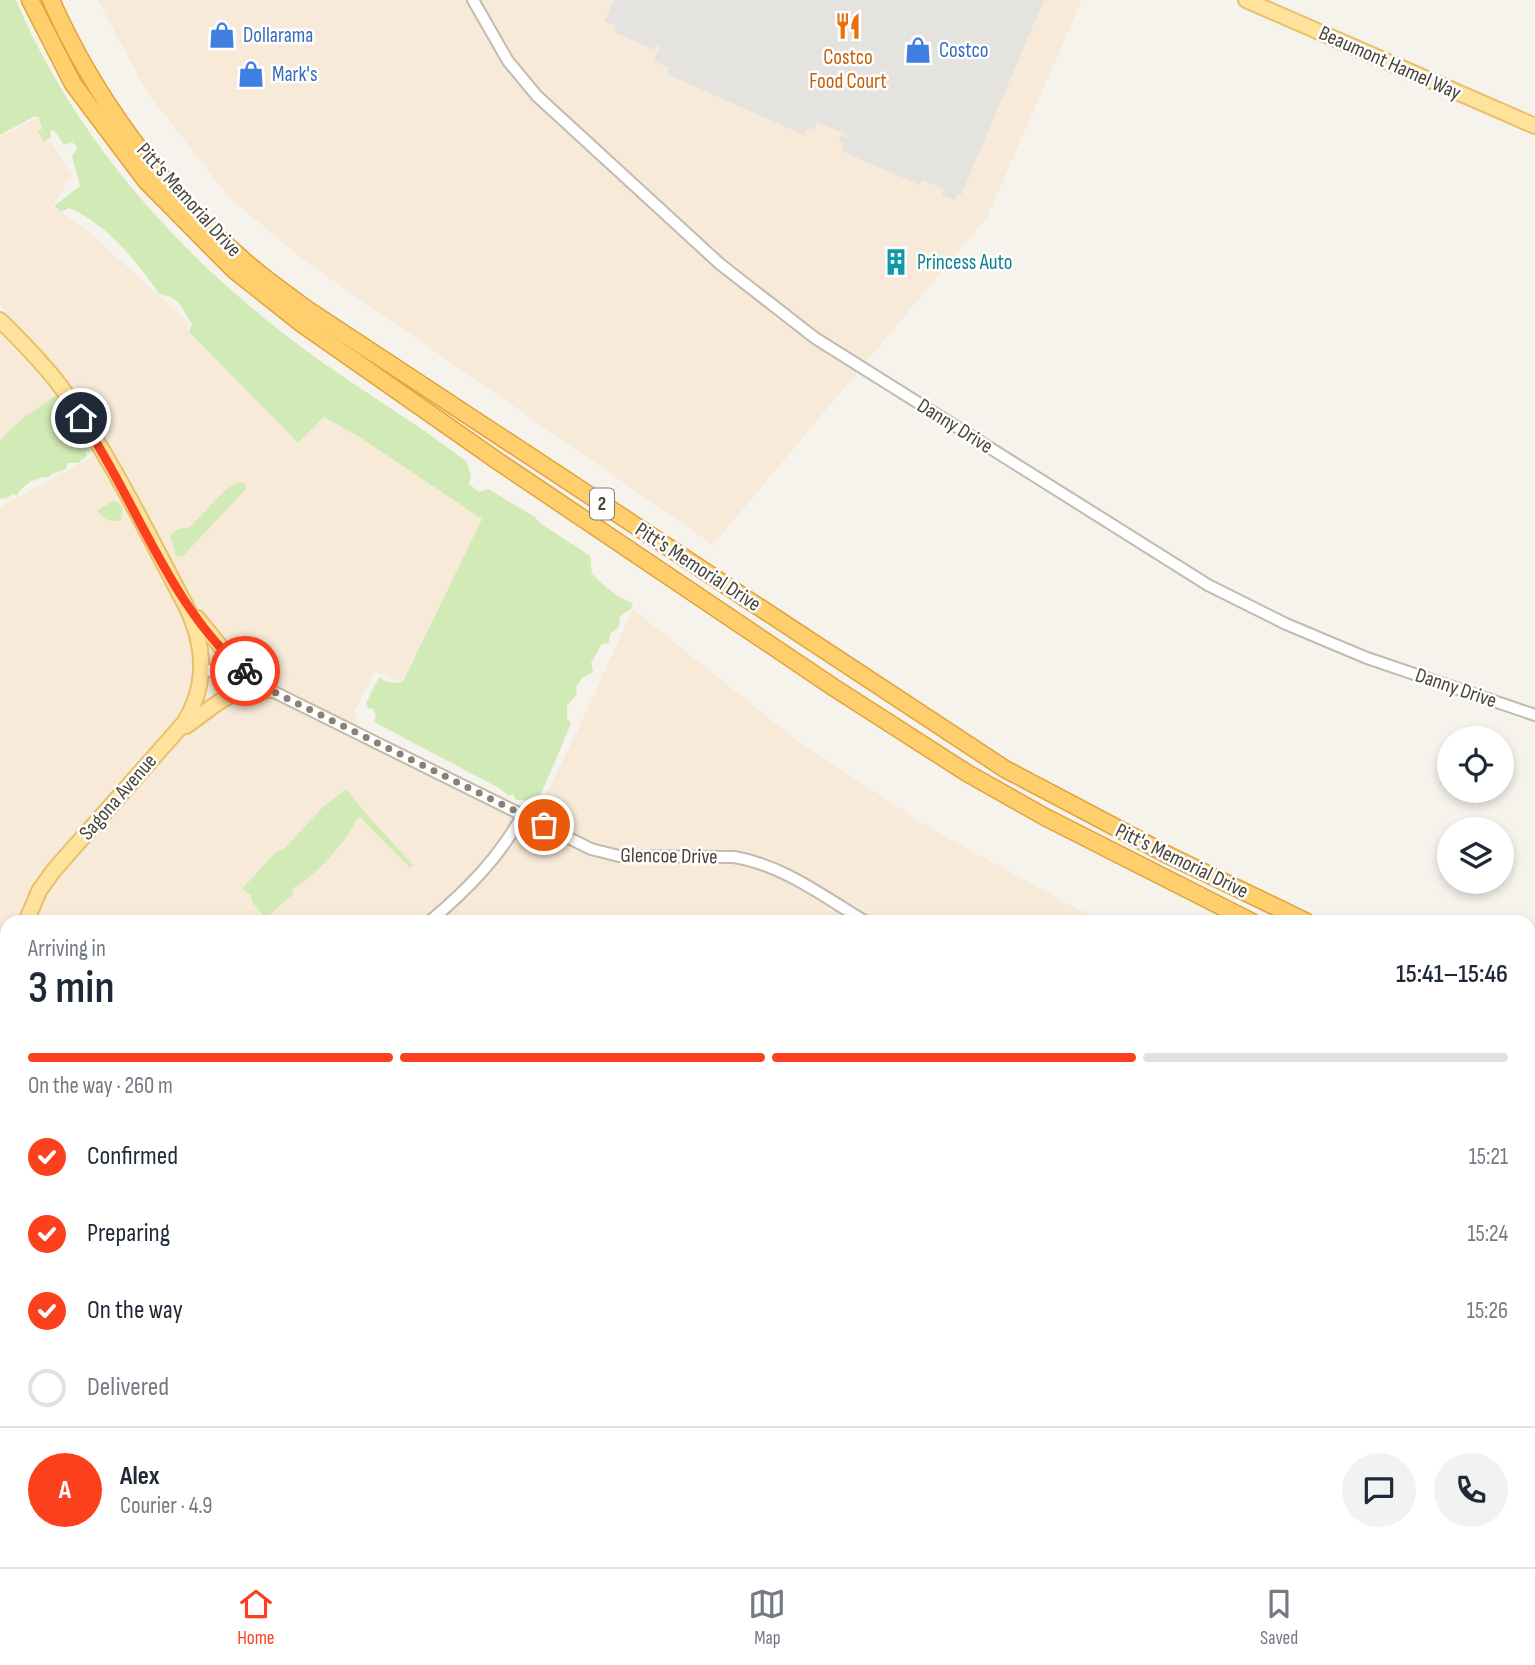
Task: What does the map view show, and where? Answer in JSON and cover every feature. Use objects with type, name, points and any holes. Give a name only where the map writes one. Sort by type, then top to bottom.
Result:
[{"type":"highway","name":"Pitt's Memorial Drive","points":[[30,0],[73,83],[146,181],[234,270],[302,324],[577,515],[833,687],[967,773],[1045,817],[1238,915]]},
{"type":"highway","name":"Pitt's Memorial Drive","points":[[51,0],[88,73],[114,113],[161,175],[199,218],[241,258],[305,308],[1005,769],[1168,855],[1292,915]]},
{"type":"main road","name":"Beaumont Hamel Way","points":[[1246,0],[1535,127]]},
{"type":"main road","points":[[0,320],[60,386],[92,433],[186,606],[226,654],[270,690]]},
{"type":"main road","name":"Sagona Avenue","points":[[29,915],[39,891],[54,870],[178,730],[195,702],[202,669],[199,635],[186,606]]},
{"type":"main road","points":[[178,730],[228,695],[250,690],[270,690]]},
{"type":"street","name":"Danny Drive","points":[[473,0],[508,61],[537,96],[720,264],[815,338],[1208,585],[1286,624],[1367,658],[1535,715]]},
{"type":"street","name":"Glencoe Drive","points":[[202,669],[238,677],[270,690],[571,840],[606,854],[747,859],[788,874],[850,915]]},
{"type":"street","points":[[437,915],[478,878],[506,843],[523,814]]},
{"type":"shaded area","points":[[98,0],[1082,0],[987,217],[713,545],[302,259],[228,196],[147,92]]},
{"type":"shaded area","points":[[614,0],[1044,0],[961,195],[957,194],[955,200],[942,195],[944,189],[923,180],[920,185],[841,151],[844,144],[839,141],[841,135],[847,135],[817,122],[813,130],[807,128],[804,135],[667,74],[669,67],[654,61],[659,45],[654,50],[614,32],[616,26],[604,21]]},
{"type":"shaded area","points":[[36,118],[72,176],[52,206],[88,231],[187,321],[189,332],[297,443],[324,417],[361,438],[482,519],[401,683],[374,671],[354,712],[362,729],[537,813],[633,609],[799,742],[935,831],[1089,915],[0,915],[0,507],[98,454],[108,434],[100,419],[0,305],[0,137]]},
{"type":"shaded area","points":[[0,335],[41,377],[55,396],[22,419],[0,440]]},
{"type":"green space","points":[[0,0],[16,0],[41,52],[102,150],[138,196],[177,239],[263,317],[308,352],[466,461],[471,475],[469,484],[479,492],[488,489],[535,517],[590,556],[592,574],[611,591],[633,603],[631,609],[620,616],[619,627],[610,634],[609,643],[602,644],[591,663],[593,672],[582,678],[576,687],[577,694],[567,706],[567,718],[571,724],[537,803],[516,800],[513,794],[509,796],[499,788],[374,722],[376,717],[373,708],[369,709],[366,703],[379,677],[387,682],[402,683],[482,519],[361,438],[324,417],[298,443],[189,332],[192,324],[180,304],[159,294],[120,245],[83,215],[69,208],[61,212],[54,206],[80,186],[72,156],[78,148],[72,142],[64,145],[54,130],[50,131],[51,137],[43,142],[38,131],[42,129],[39,118],[35,116],[0,135]]},
{"type":"green space","points":[[55,396],[70,412],[90,452],[85,451],[87,456],[78,463],[68,463],[66,469],[31,482],[17,496],[13,494],[0,499],[0,440],[22,419]]},
{"type":"green space","points":[[240,482],[245,484],[246,489],[182,557],[176,556],[170,537],[173,532],[188,528],[220,496]]},
{"type":"green space","points":[[114,500],[123,507],[121,520],[107,520],[97,511]]},
{"type":"green space","points":[[346,789],[413,865],[410,868],[360,817],[329,858],[293,888],[293,894],[269,915],[263,915],[252,902],[251,895],[242,889],[323,807]]},
{"type":"way so far","points":[[245,671],[270,690],[544,825]]},
{"type":"place","name":"Costco Food Court","points":[[848,26]]},
{"type":"place","name":"Dollarama","points":[[222,35]]},
{"type":"place","name":"Costco","points":[[918,50]]},
{"type":"place","name":"Mark's","points":[[251,74]]},
{"type":"place","name":"Princess Auto","points":[[896,262]]},
{"type":"route","points":[[81,418],[121,484],[186,606],[221,649],[245,671]]}]
